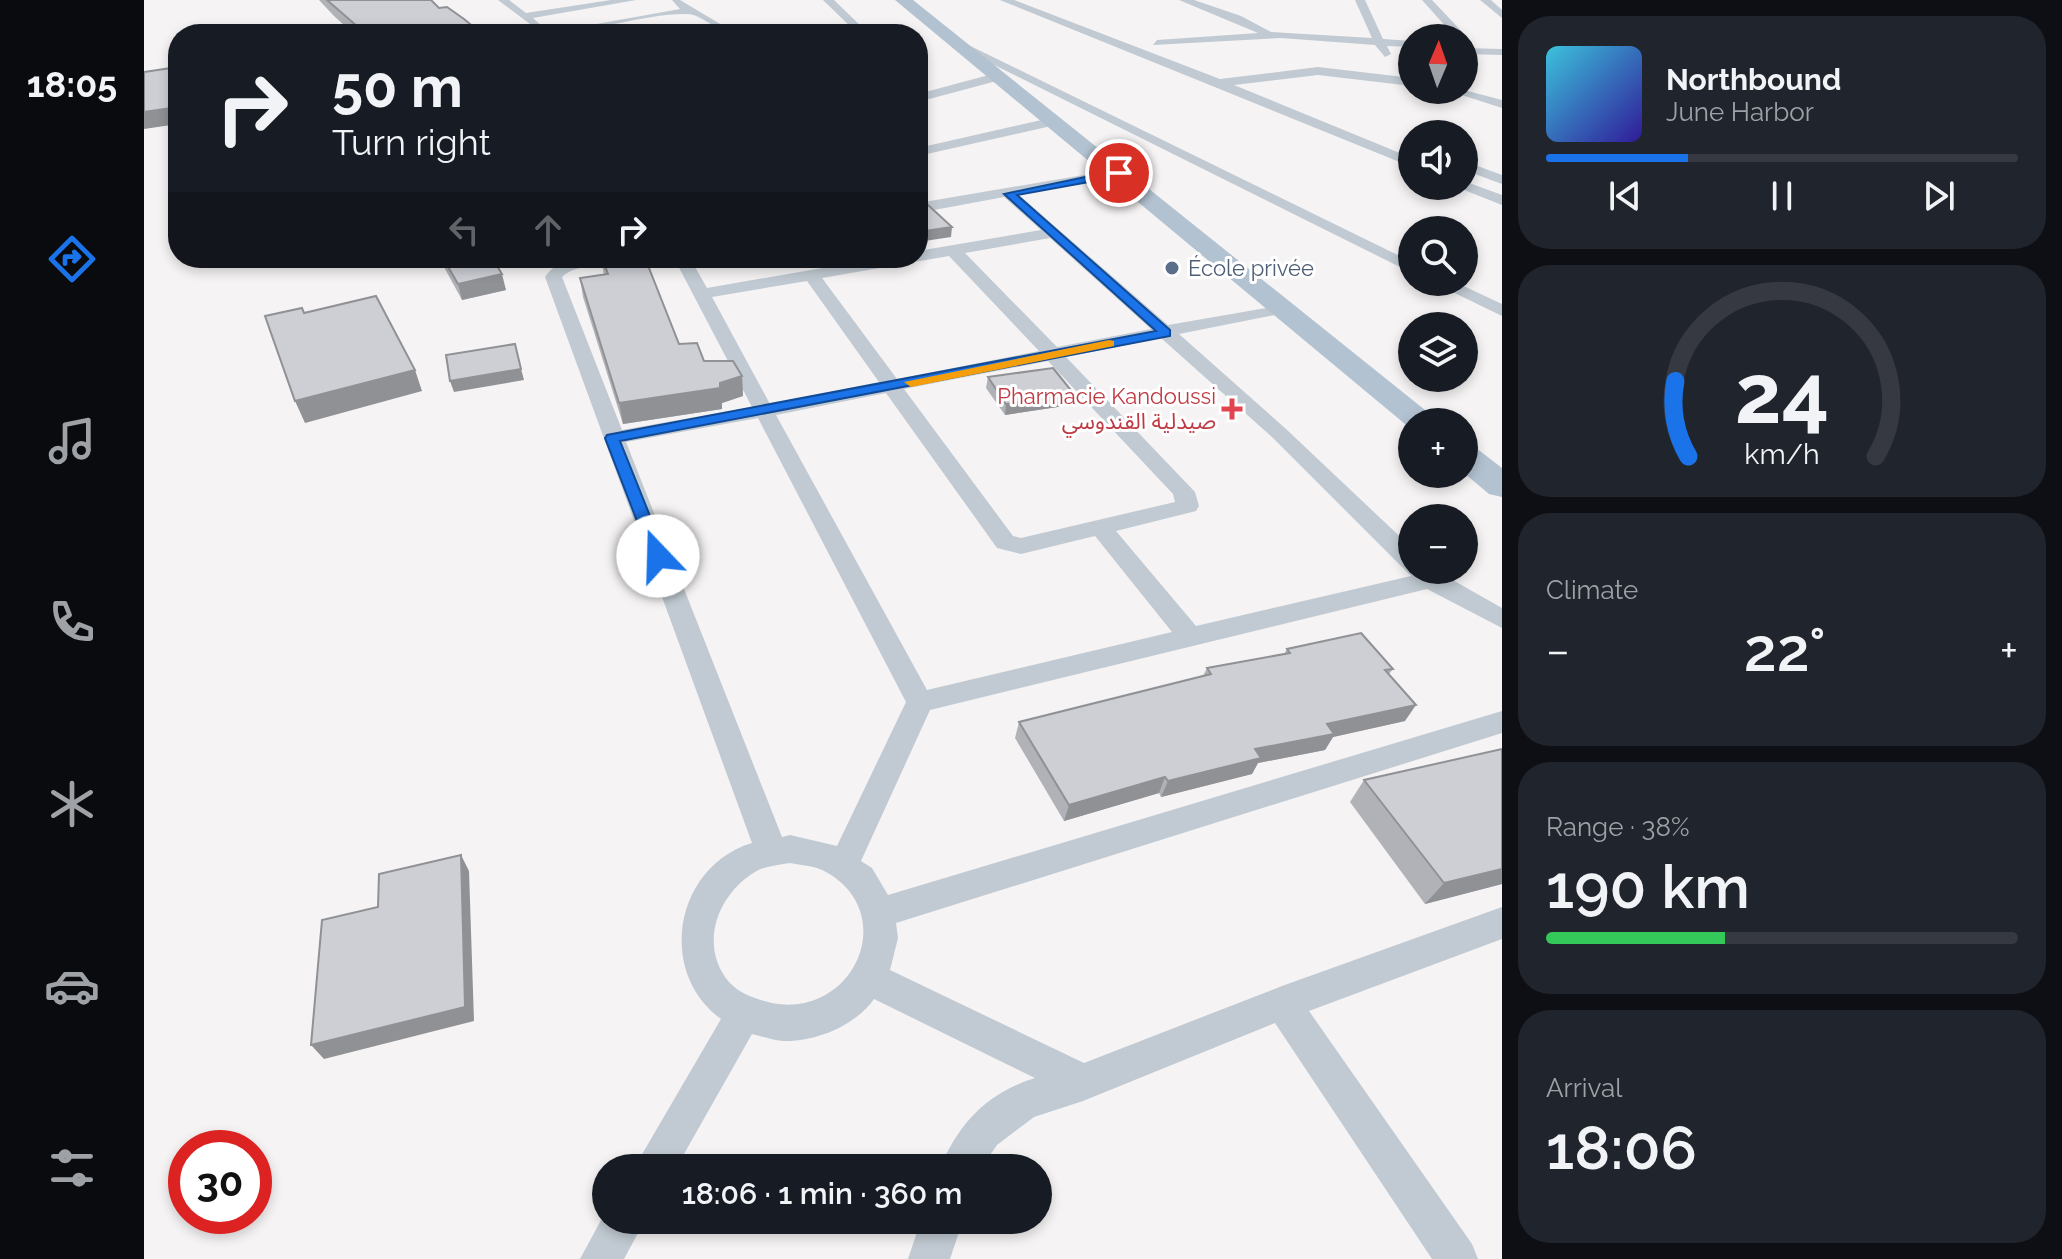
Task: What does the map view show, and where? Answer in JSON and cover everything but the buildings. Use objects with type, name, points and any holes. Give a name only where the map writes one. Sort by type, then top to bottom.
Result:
[{"type":"main road","points":[[903,0],[1406,408]]},
{"type":"main road","points":[[1478,466],[1502,486]]},
{"type":"street","points":[[503,0],[534,24]]},
{"type":"street","points":[[524,16],[631,0]]},
{"type":"street","points":[[673,0],[715,24]]},
{"type":"street","points":[[828,0],[853,24]]},
{"type":"street","points":[[1005,0],[1220,83],[1398,157]]},
{"type":"street","points":[[1039,0],[1275,89]]},
{"type":"street","points":[[1184,0],[1245,22],[1270,35]]},
{"type":"street","points":[[1360,0],[1396,79]]},
{"type":"street","points":[[1427,0],[1449,24]]},
{"type":"street","points":[[1485,0],[1502,15]]},
{"type":"street","points":[[1245,22],[1248,9]]},
{"type":"street","points":[[606,24],[691,10]]},
{"type":"street","points":[[1157,43],[1270,35],[1398,42]]},
{"type":"street","points":[[956,42],[1398,261]]},
{"type":"street","points":[[1478,51],[1502,52]]},
{"type":"street","points":[[1220,83],[1318,71],[1396,79]]},
{"type":"street","points":[[928,96],[1000,76]]},
{"type":"street","points":[[1478,97],[1502,104]]},
{"type":"street","points":[[928,150],[1055,121]]},
{"type":"street","points":[[1478,171],[1502,180]]},
{"type":"street","points":[[928,206],[1119,173]]},
{"type":"street","points":[[1478,191],[1502,200]]},
{"type":"street","points":[[1009,194],[1279,433],[1398,549]]},
{"type":"street","points":[[928,254],[1054,233]]},
{"type":"street","points":[[811,275],[1005,542],[1021,546],[1185,507],[1188,497],[953,250]]},
{"type":"street","points":[[562,268],[553,277],[771,850]]},
{"type":"street","points":[[687,268],[920,702]]},
{"type":"street","points":[[701,294],[851,268]]},
{"type":"street","points":[[1470,296],[1502,311]]},
{"type":"street","points":[[612,438],[765,411],[1284,308]]},
{"type":"street","points":[[1101,528],[1191,638]]},
{"type":"street","points":[[920,702],[1191,638],[1398,578]]},
{"type":"street","points":[[1443,584],[1502,619]]},
{"type":"street","points":[[844,864],[920,702]]},
{"type":"street","points":[[880,913],[1502,722]]},
{"type":"street","points":[[771,850],[809,850],[844,864],[867,886],[880,913],[882,946],[869,978],[839,1008],[809,1020],[776,1022],[744,1014],[720,996],[702,972],[696,954],[696,926],[705,899],[722,876],[745,860],[771,850]]},
{"type":"street","points":[[967,1154],[972,1143],[997,1118],[1023,1101],[1083,1082],[1282,1003],[1502,923]]},
{"type":"street","points":[[869,978],[1083,1082]]},
{"type":"street","points":[[1282,1003],[1457,1259]]},
{"type":"street","points":[[662,1154],[744,1014]]},
{"type":"street","points":[[601,1259],[616,1234]]},
{"type":"street","points":[[929,1259],[937,1234]]},
{"type":"slow traffic","points":[[911,382],[1109,343]]},
{"type":"place","name":"École privée","points":[[1172,268]]},
{"type":"place","name":"Pharmacie Kandoussi صيدلية القندوسي","points":[[1232,409]]},
{"type":"route","points":[[658,556],[612,438],[1165,333],[1009,194],[1119,173]]}]
